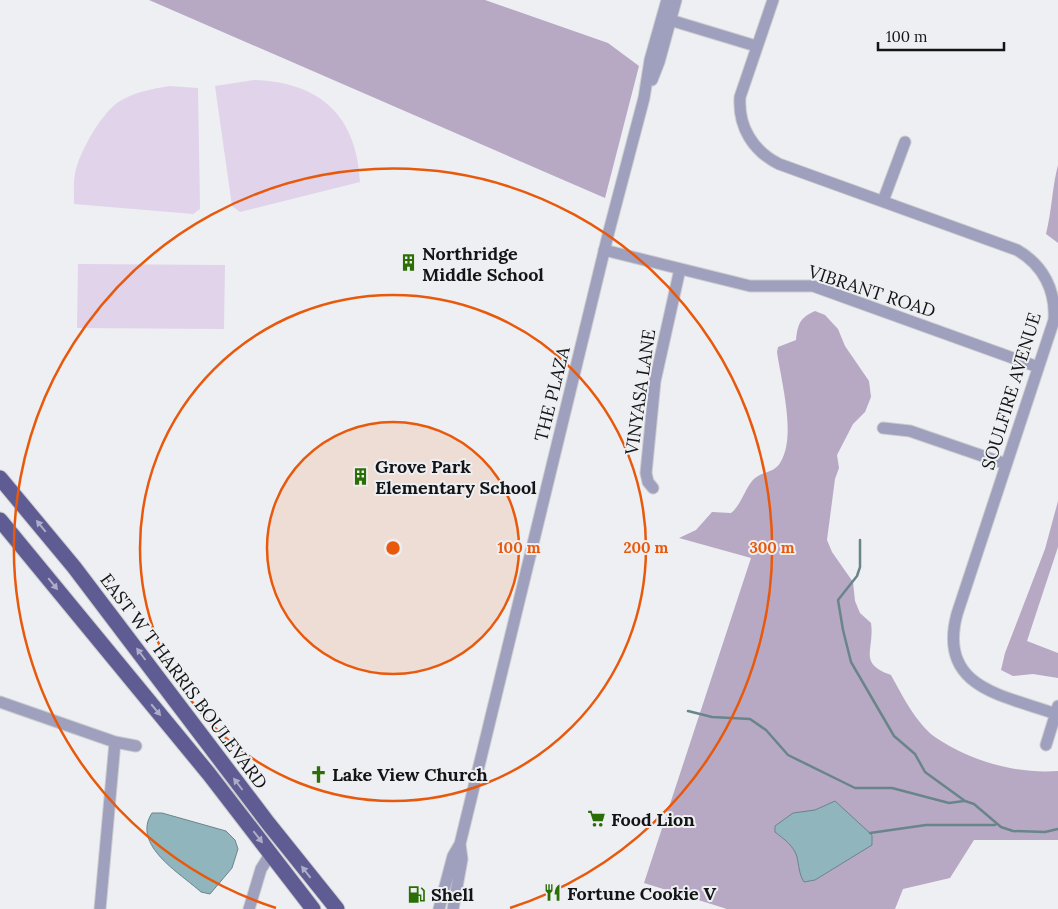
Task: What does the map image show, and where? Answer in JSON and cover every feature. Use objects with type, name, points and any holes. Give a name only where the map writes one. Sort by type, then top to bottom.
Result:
[{"type":"main road","name":"EAST W T HARRIS BOULEVARD","points":[[0,478],[74,566],[274,830],[337,909]]},
{"type":"main road","name":"EAST W T HARRIS BOULEVARD","points":[[0,520],[272,853],[313,909]]},
{"type":"street","name":"THE PLAZA","points":[[439,909],[452,856],[460,844],[604,250],[644,98],[650,60],[667,0]]},
{"type":"street","name":"THE PLAZA","points":[[644,98],[659,62],[676,0]]},
{"type":"street","name":"SOULFIRE AVENUE","points":[[773,0],[743,83],[740,105],[744,127],[755,146],[766,157],[780,164],[1010,247],[1035,264],[1048,282],[1054,312],[1038,367],[957,614],[953,637],[954,652],[963,672],[979,686],[1057,710]]},
{"type":"street","points":[[670,20],[756,46]]},
{"type":"street","points":[[883,202],[904,142]]},
{"type":"street","name":"VIBRANT ROAD","points":[[604,250],[750,286],[812,286],[1038,367]]},
{"type":"street","name":"VINYASA LANE","points":[[653,488],[648,482],[646,474],[655,382],[680,269]]},
{"type":"street","points":[[883,428],[910,431],[1006,464]]},
{"type":"street","points":[[0,702],[115,742],[136,746]]},
{"type":"street","points":[[1046,745],[1057,710]]},
{"type":"street","points":[[100,909],[115,742]]},
{"type":"street","name":"THE PLAZA","points":[[453,909],[462,859],[460,844]]},
{"type":"street","points":[[249,909],[261,869],[272,853]]},
{"type":"shaded area","points":[[149,0],[485,0],[608,43],[639,66],[605,198]]},
{"type":"shaded area","points":[[254,80],[277,82],[298,88],[316,96],[331,107],[343,121],[351,138],[357,159],[360,182],[240,212],[232,206],[215,86]]},
{"type":"shaded area","points":[[169,86],[198,88],[200,209],[193,214],[74,204],[74,177],[79,160],[88,141],[106,113],[120,101],[132,95]]},
{"type":"shaded area","points":[[1058,165],[1058,243],[1046,234]]},
{"type":"shaded area","points":[[78,264],[225,265],[224,329],[77,328]]},
{"type":"shaded area","points":[[815,311],[825,315],[838,329],[845,346],[869,381],[871,397],[865,412],[853,424],[837,455],[839,468],[835,479],[827,540],[832,552],[853,582],[855,601],[860,613],[871,623],[871,660],[874,666],[891,675],[917,719],[938,739],[966,754],[996,765],[1027,770],[1058,771],[1058,840],[974,840],[950,878],[903,889],[895,909],[727,909],[644,883],[751,558],[679,538],[696,530],[712,512],[731,513],[752,481],[774,469],[780,463],[785,452],[788,424],[777,352],[778,347],[796,340],[801,322],[806,316]]},
{"type":"shaded area","points":[[1058,501],[1058,547],[1027,641],[1058,653],[1058,678],[1033,674],[1013,676],[1001,670],[1005,653],[1045,549]]},
{"type":"water","points":[[835,801],[872,835],[872,845],[815,880],[804,882],[794,849],[775,832],[775,826],[793,813],[815,810]]},
{"type":"water","points":[[152,813],[162,813],[226,831],[235,840],[238,849],[232,868],[210,894],[201,892],[171,867],[153,847],[148,836],[147,825]]},
{"type":"waterway","points":[[860,540],[860,567],[857,576],[838,600],[843,630],[851,662],[894,736],[915,754],[925,772],[965,801],[974,804],[1001,827],[1013,831],[1045,832],[1058,829]]},
{"type":"waterway","points":[[688,711],[712,717],[750,719],[766,730],[788,755],[855,788],[892,788],[949,803],[964,801]]},
{"type":"waterway","points":[[870,833],[926,825],[995,825]]},
{"type":"place","name":"Northridge Middle School","points":[[408,263]]},
{"type":"place","name":"Grove Park Elementary School","points":[[361,476]]},
{"type":"place","name":"Lake View Church","points":[[318,774]]},
{"type":"place","name":"Food Lion","points":[[597,819]]},
{"type":"place","name":"Fortune Cookie V","points":[[553,893]]},
{"type":"place","name":"Shell","points":[[417,894]]}]
